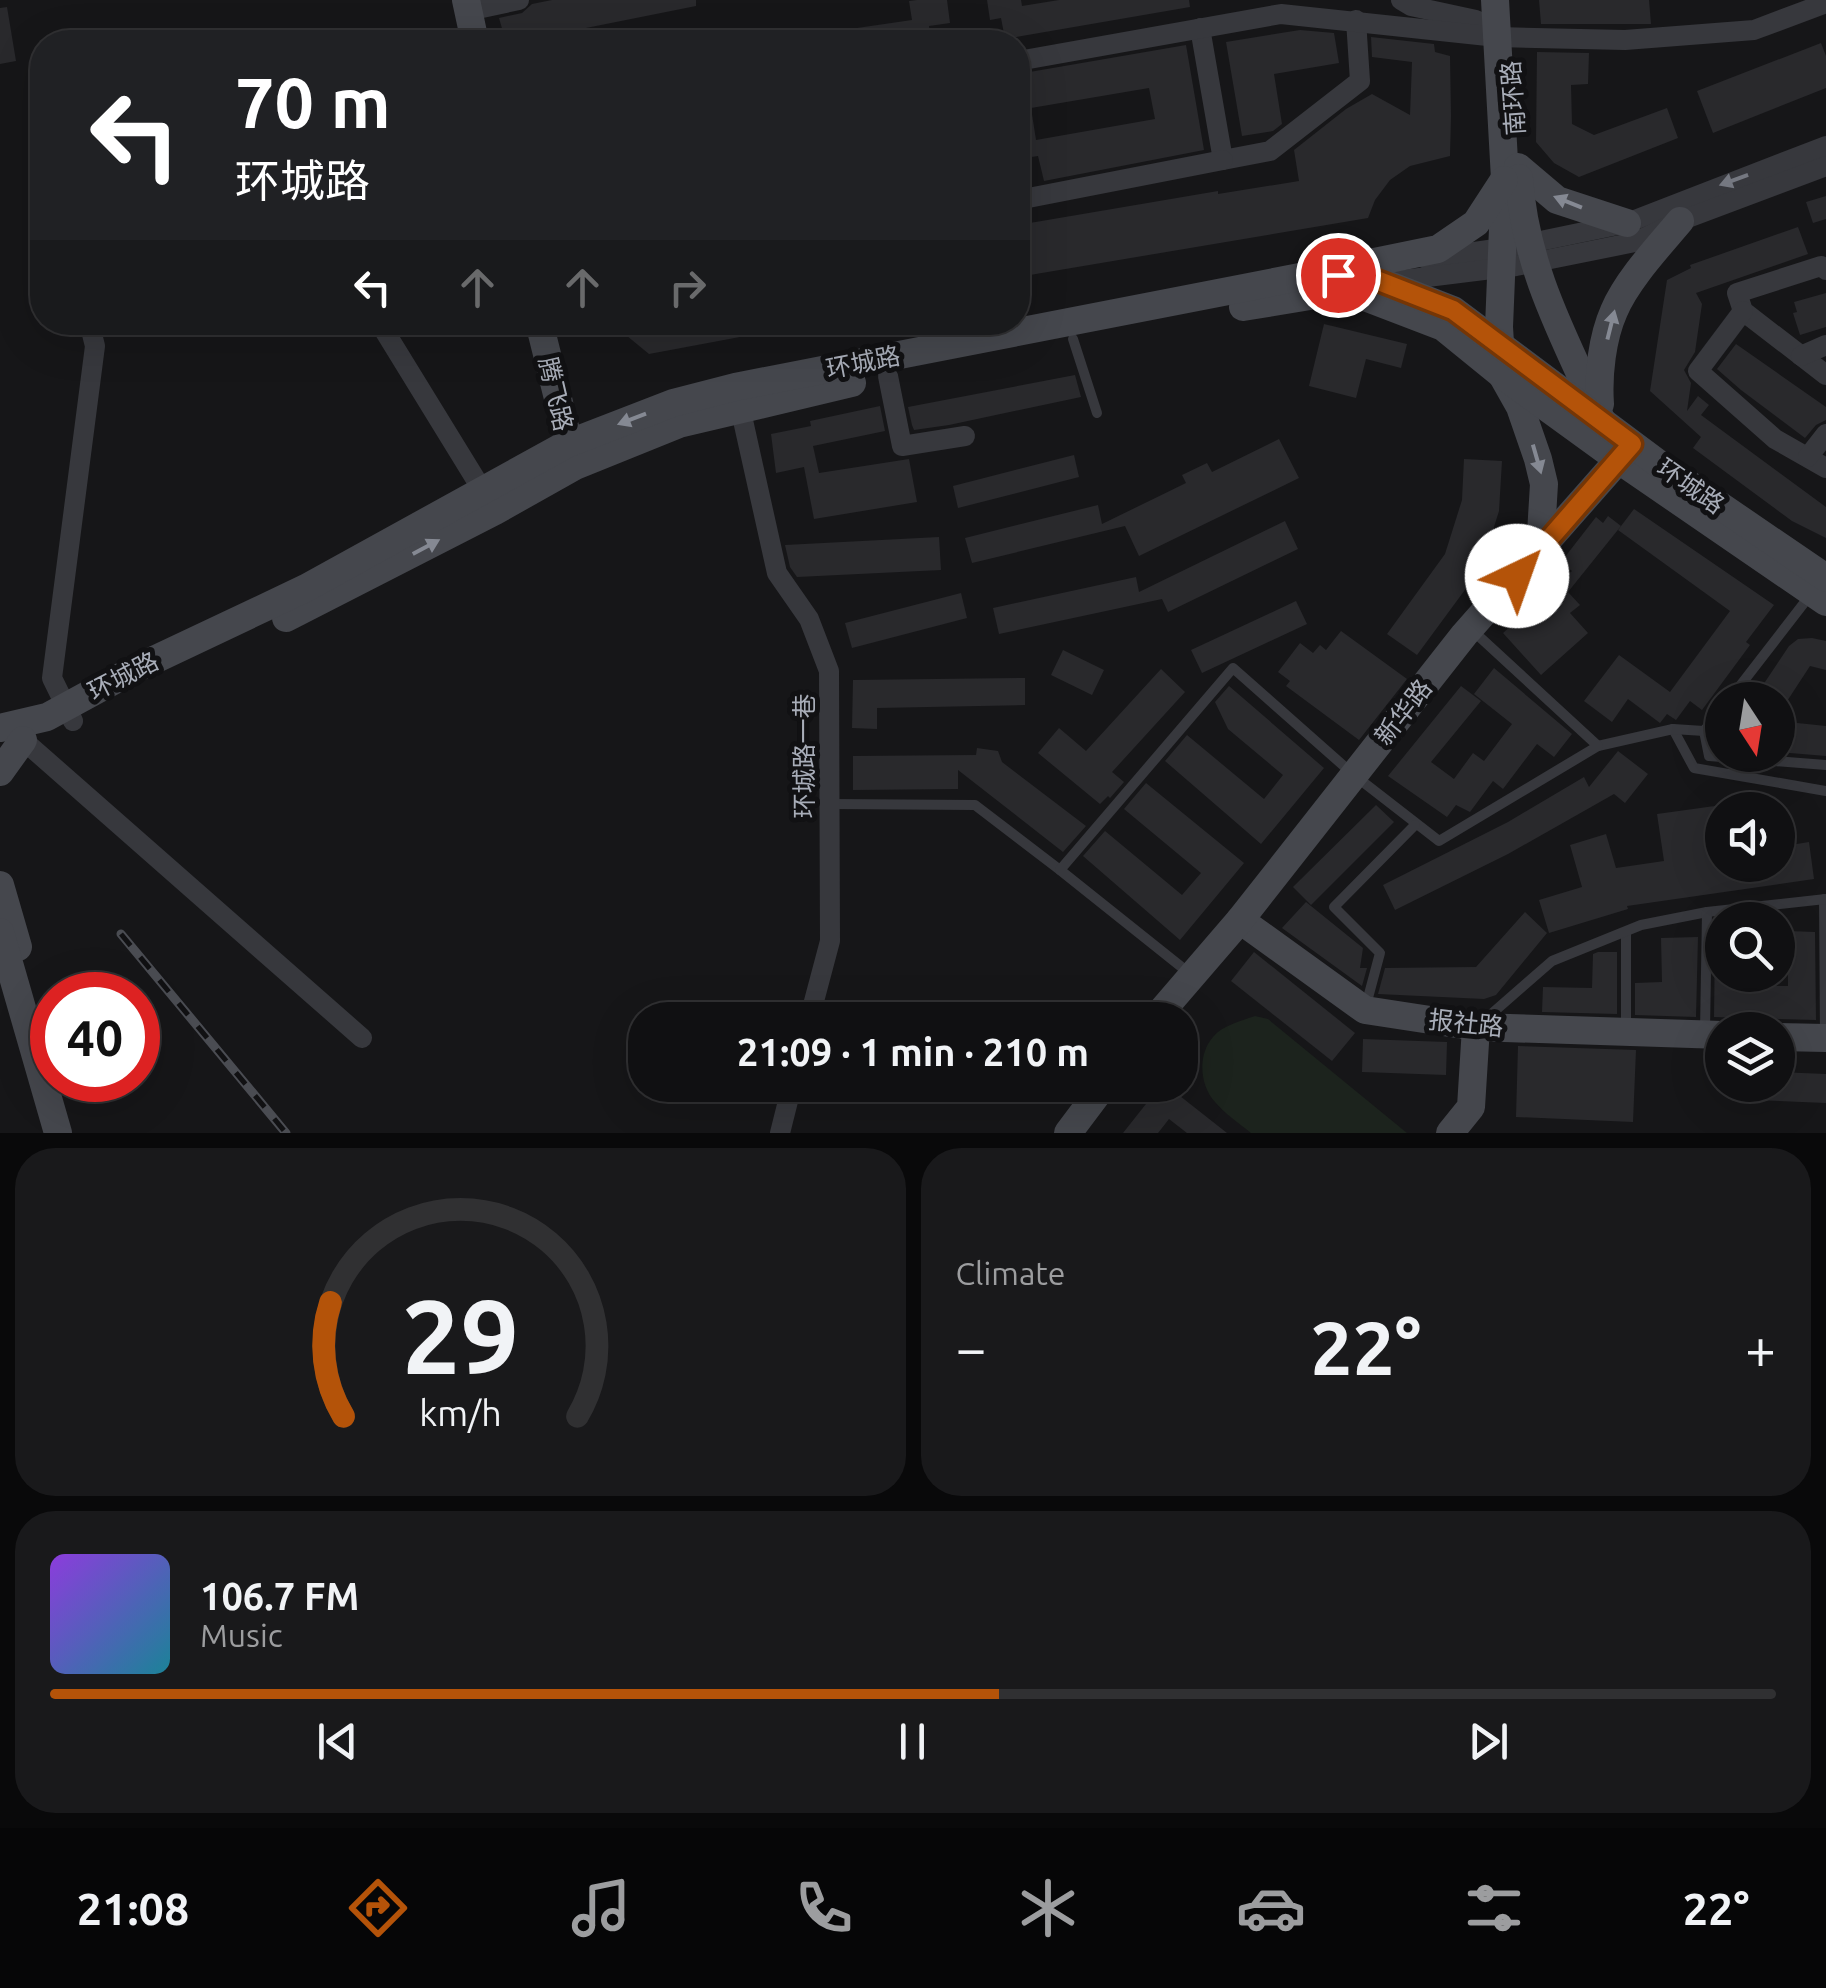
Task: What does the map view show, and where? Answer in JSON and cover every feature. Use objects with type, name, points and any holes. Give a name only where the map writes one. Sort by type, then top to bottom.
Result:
[{"type":"main road","name":"南环路","points":[[1502,375],[1500,345],[1516,256],[1514,180],[1494,24],[1508,0]]},
{"type":"main road","points":[[467,5],[473,30]]},
{"type":"main road","points":[[1313,285],[1438,249],[1476,223],[1514,180],[1557,200],[1626,223]]},
{"type":"main road","points":[[1602,421],[1598,379],[1614,310],[1648,259],[1680,221]]},
{"type":"main road","points":[[1516,256],[1602,421]]},
{"type":"main road","name":"环城路","points":[[8,738],[47,716],[69,713],[571,455],[679,424],[738,397],[1313,285],[1366,276],[1453,310],[1602,421],[1626,452]]},
{"type":"main road","name":"环城路","points":[[738,397],[888,376],[1313,285],[1362,296],[1443,327],[1502,375],[1626,452],[1821,587]]},
{"type":"main road","name":"腾飞路","points":[[542,335],[571,455]]},
{"type":"main road","points":[[1502,375],[1520,407],[1544,484],[1540,550]]},
{"type":"main road","name":"新华路","points":[[1170,1002],[1240,920],[1470,628],[1626,452]]},
{"type":"main road","points":[[0,772],[8,738]]},
{"type":"main road","points":[[0,885],[30,991]]},
{"type":"main road","name":"报社路","points":[[1240,920],[1364,1010],[1476,1027],[1705,1035]]},
{"type":"main road","points":[[0,932],[58,1133]]},
{"type":"main road","points":[[1450,1133],[1474,1120],[1476,1027]]},
{"type":"main road","points":[[1795,1037],[1825,1038]]},
{"type":"main road","points":[[62,1102],[71,1133]]},
{"type":"main road","points":[[1068,1133],[1091,1102]]},
{"type":"street","points":[[467,5],[519,0]]},
{"type":"street","points":[[1402,0],[1411,6],[1494,24],[1625,40],[1754,30],[1826,4]]},
{"type":"street","points":[[1452,0],[1494,24]]},
{"type":"street","points":[[1030,59],[1281,14],[1494,24]]},
{"type":"street","points":[[1030,198],[1270,151],[1360,82],[1356,20]]},
{"type":"street","points":[[1200,28],[1223,160]]},
{"type":"street","points":[[1383,282],[1516,256],[1626,223],[1826,146]]},
{"type":"street","points":[[1313,285],[1635,242],[1826,166]]},
{"type":"street","points":[[1826,270],[1821,266],[1738,292],[1743,311],[1826,376]]},
{"type":"street","points":[[1743,311],[1698,371],[1775,439],[1817,462],[1826,434]]},
{"type":"street","points":[[69,713],[52,678],[95,346],[92,335]]},
{"type":"street","points":[[387,335],[489,500]]},
{"type":"street","points":[[1801,356],[1826,345]]},
{"type":"street","points":[[888,376],[902,446],[966,436]]},
{"type":"street","name":"环城路一巷","points":[[738,397],[777,573],[809,619],[829,670],[830,940],[814,1002]]},
{"type":"street","points":[[8,738],[362,1038]]},
{"type":"street","points":[[780,1133],[788,1102]]},
{"type":"lane","points":[[1072,339],[1098,413]]},
{"type":"lane","points":[[1743,682],[1821,587]]},
{"type":"lane","points":[[1470,628],[1598,746]]},
{"type":"lane","points":[[1060,870],[1232,668],[1439,842],[1598,746],[1673,729],[1704,732],[1709,756],[1826,765]]},
{"type":"lane","points":[[1673,729],[1694,768],[1826,791]]},
{"type":"lane","points":[[830,804],[975,805],[1192,976]]},
{"type":"lane","points":[[1364,1010],[1380,953],[1334,908],[1415,825]]},
{"type":"lane","points":[[1795,902],[1825,899],[1825,1038]]},
{"type":"lane","points":[[1476,1027],[1552,961],[1641,925],[1705,912]]},
{"type":"lane","points":[[1626,932],[1626,1031]]},
{"type":"shaded area","points":[[1255,1016],[1268,1019],[1407,1133],[1251,1133],[1210,1095],[1203,1061],[1208,1044],[1217,1033]]},
{"type":"building","points":[[552,0],[696,0],[696,6],[576,30],[502,30],[499,18],[522,13],[532,4]]},
{"type":"building","points":[[947,0],[950,23],[929,26],[930,30],[843,30],[912,20],[909,1]]},
{"type":"building","points":[[987,0],[1021,0],[1022,6],[1059,0],[1189,0],[1190,7],[1030,35],[1030,30],[1003,30],[1001,18],[990,20]]},
{"type":"building","points":[[1539,0],[1649,0],[1651,24],[1541,24]]},
{"type":"building","points":[[7,7],[16,61],[0,64],[0,8]]},
{"type":"building","points":[[1300,30],[1334,33],[1339,63],[1274,74],[1282,124],[1273,131],[1242,136],[1226,42]]},
{"type":"building","points":[[1371,37],[1434,44],[1435,52],[1450,56],[1451,116],[1450,156],[1410,166],[1390,180],[1368,218],[1030,275],[1030,223],[1299,181],[1294,150],[1346,109],[1372,94],[1410,115],[1412,62],[1372,57]]},
{"type":"building","points":[[1821,43],[1826,56],[1826,88],[1713,133],[1697,91]]},
{"type":"building","points":[[1186,45],[1204,150],[1044,181],[1038,156],[1030,157],[1030,72]],"holes":[[[1149,88],[1155,119],[1036,140],[1031,108]]]},
{"type":"building","points":[[1537,52],[1589,53],[1588,84],[1571,85],[1572,124],[1594,135],[1667,108],[1678,138],[1579,177],[1554,163],[1536,142]]},
{"type":"building","points":[[1826,196],[1826,219],[1813,223],[1806,202]]},
{"type":"building","points":[[1798,227],[1808,254],[1696,293],[1702,304],[1695,352],[1684,370],[1691,383],[1687,411],[1698,396],[1709,405],[1701,415],[1826,507],[1826,538],[1792,521],[1693,448],[1701,437],[1650,391],[1667,280],[1691,268],[1690,265]]},
{"type":"building","points":[[1826,293],[1826,327],[1800,335],[1794,302]]},
{"type":"building","points":[[1324,324],[1407,344],[1401,368],[1366,359],[1356,398],[1309,386]]},
{"type":"building","points":[[626,335],[750,335],[649,354]]},
{"type":"building","points":[[1736,344],[1826,407],[1826,420],[1805,438],[1741,390],[1717,369]]},
{"type":"building","points":[[1075,375],[1081,397],[949,425],[914,430],[912,425],[908,407]]},
{"type":"building","points":[[880,406],[885,431],[813,446],[819,473],[909,459],[917,502],[814,519],[804,467],[776,473],[771,434]]},
{"type":"building","points":[[1279,439],[1299,478],[1139,556],[1125,526],[972,563],[965,538],[1098,505],[1102,524],[1186,483],[1182,475],[1207,463],[1212,472]]},
{"type":"building","points":[[1074,455],[1079,477],[958,508],[953,486]]},
{"type":"building","points":[[1464,459],[1502,461],[1499,511],[1481,568],[1417,655],[1387,634],[1445,554],[1462,500]]},
{"type":"building","points":[[1634,509],[1774,605],[1723,682],[1705,682],[1702,710],[1690,701],[1676,720],[1667,714],[1660,723],[1628,699],[1612,722],[1584,701],[1619,655],[1670,692],[1730,611],[1618,530]]},
{"type":"building","points":[[1608,516],[1621,526],[1568,592],[1580,605],[1570,613],[1588,633],[1541,675],[1503,633],[1572,571],[1561,562],[1596,517],[1603,523]]},
{"type":"building","points":[[1285,521],[1298,549],[1168,612],[1162,599],[999,634],[993,608],[1136,577],[1139,592]]},
{"type":"building","points":[[939,537],[941,570],[797,577],[790,567],[785,545]]},
{"type":"building","points":[[961,593],[967,618],[852,648],[845,623]]},
{"type":"building","points":[[1296,601],[1307,624],[1202,673],[1191,650]]},
{"type":"building","points":[[1341,631],[1407,679],[1359,740],[1286,686],[1290,681],[1278,672],[1300,643],[1313,653],[1320,645],[1326,650]]},
{"type":"building","points":[[1798,639],[1826,641],[1826,670],[1810,666],[1795,689],[1795,682],[1765,682],[1789,646]]},
{"type":"building","points":[[1063,650],[1104,670],[1092,695],[1051,675]]},
{"type":"building","points":[[1494,668],[1572,734],[1554,757],[1537,744],[1503,789],[1493,781],[1470,812],[1456,805],[1447,817],[1388,776],[1461,686],[1481,701],[1431,762],[1454,779],[1473,753],[1484,761],[1512,724],[1474,694]]},
{"type":"building","points":[[1161,669],[1185,692],[1112,772],[1124,782],[1110,798],[1100,804],[1038,753],[1059,728],[1086,751]]},
{"type":"building","points":[[1025,678],[1025,705],[877,708],[877,729],[852,728],[853,680]]},
{"type":"building","points":[[1229,686],[1324,768],[1261,844],[1165,761],[1187,735],[1264,799],[1283,775],[1228,729],[1215,702]]},
{"type":"building","points":[[1795,723],[1826,726],[1826,756],[1795,753]]},
{"type":"building","points":[[977,748],[998,751],[1002,762],[1086,826],[1063,852],[958,770],[958,789],[853,790],[853,756],[976,755]]},
{"type":"building","points":[[1618,751],[1648,774],[1625,803],[1614,794],[1508,854],[1395,910],[1383,885],[1508,822],[1584,777],[1589,787]]},
{"type":"building","points":[[1146,783],[1244,863],[1180,940],[1083,856],[1105,831],[1182,895],[1201,873],[1124,809]]},
{"type":"building","points":[[1376,805],[1394,822],[1311,905],[1293,887]]},
{"type":"building","points":[[1705,807],[1705,882],[1793,882],[1627,906],[1628,909],[1549,933],[1539,900],[1582,887],[1570,845],[1606,834],[1616,868],[1664,861],[1657,814]]},
{"type":"building","points":[[1809,842],[1814,879],[1795,882],[1795,844]]},
{"type":"building","points":[[1306,902],[1363,948],[1360,968],[1367,968],[1362,986],[1282,928]]},
{"type":"building","points":[[1525,912],[1547,933],[1496,995],[1484,999],[1378,994],[1385,968],[1476,967]]},
{"type":"building","points":[[1795,931],[1815,932],[1816,1020],[1795,1019],[1795,1012],[1714,1012],[1714,992],[1795,992]]},
{"type":"building","points":[[1698,937],[1696,1017],[1635,1015],[1635,983],[1662,982],[1661,938]]},
{"type":"building","points":[[1254,952],[1355,1033],[1332,1061],[1231,981]]},
{"type":"building","points":[[1617,952],[1617,1014],[1542,1012],[1543,987],[1592,988],[1593,954]]},
{"type":"building","points":[[1363,1039],[1447,1042],[1446,1075],[1362,1072]]},
{"type":"building","points":[[1518,1046],[1636,1050],[1633,1122],[1516,1117]]},
{"type":"building","points":[[1795,1073],[1826,1074],[1826,1103],[1795,1102]]},
{"type":"building","points":[[1148,1102],[1188,1102],[1227,1133],[1187,1133],[1169,1119],[1158,1133],[1123,1133]]},
{"type":"railway","points":[[121,934],[286,1133]]},
{"type":"route","points":[[1338,275],[1366,276],[1453,310],[1632,444],[1517,576]]}]
